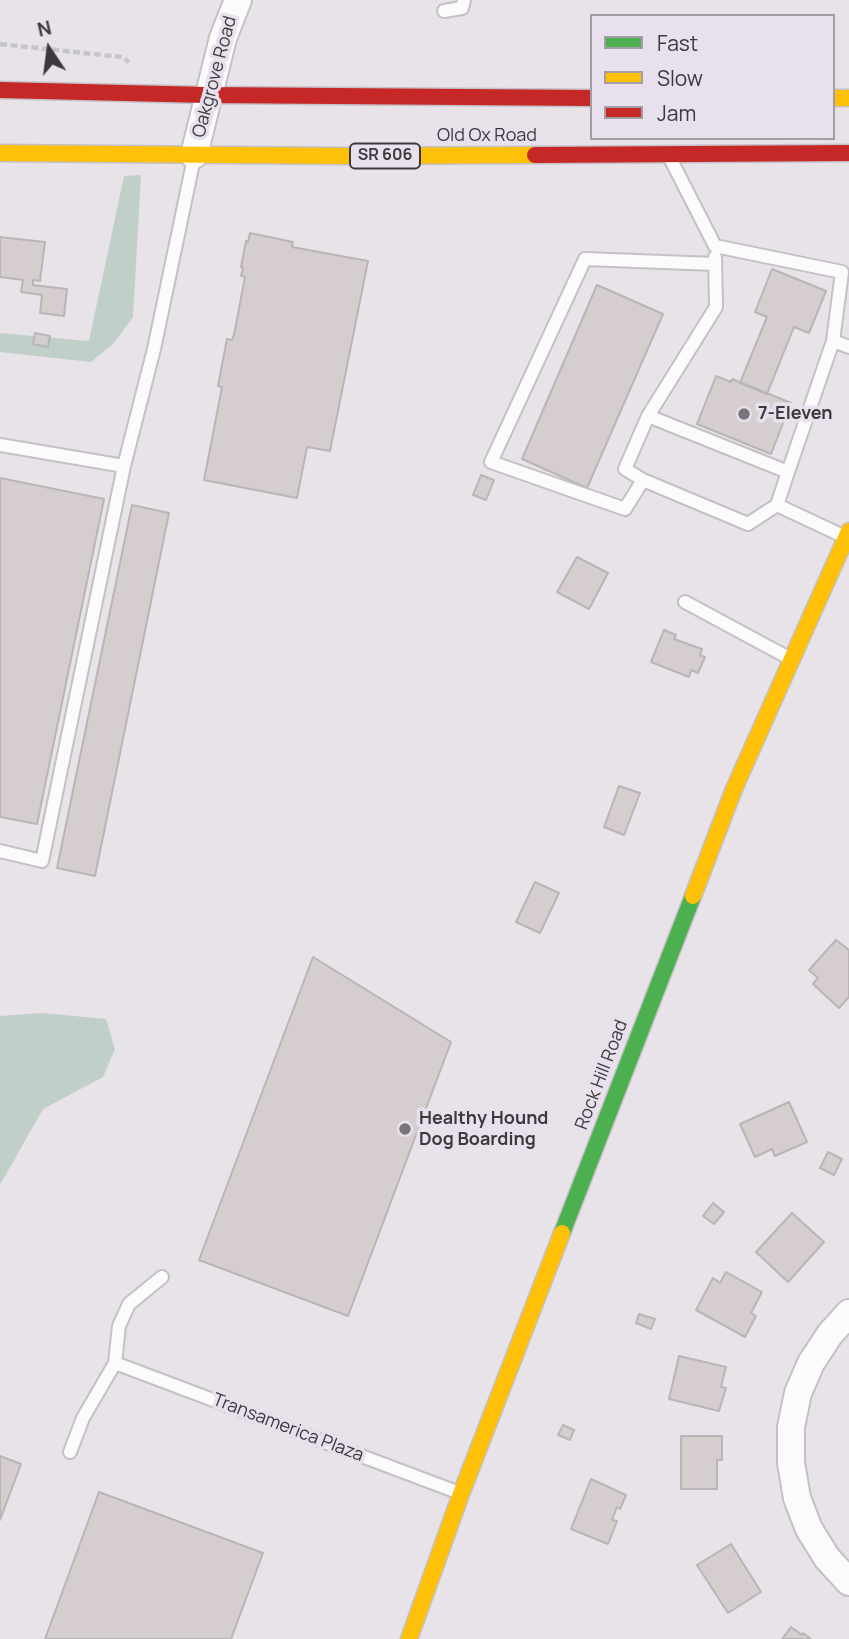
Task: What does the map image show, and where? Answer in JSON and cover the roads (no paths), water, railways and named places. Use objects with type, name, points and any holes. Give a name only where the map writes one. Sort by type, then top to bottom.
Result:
[{"type":"main road","points":[[0,90],[207,95],[590,98]]},
{"type":"main road","name":"Old Ox Road","points":[[0,153],[849,153]]},
{"type":"main road","points":[[804,154],[849,164]]},
{"type":"main road","name":"Rock Hill Road","points":[[409,1639],[461,1494],[734,789],[847,535]]},
{"type":"street","name":"Oakgrove Road","points":[[194,155],[223,38],[238,0]]},
{"type":"street","points":[[849,1313],[830,1334],[811,1363],[798,1393],[791,1427],[790,1463],[797,1498],[809,1530],[827,1558],[849,1582]]},
{"type":"lane","points":[[444,11],[461,8],[464,0]]},
{"type":"lane","points":[[0,851],[42,861],[124,466],[154,349],[194,155]]},
{"type":"lane","points":[[668,155],[715,246],[716,307],[648,416],[625,469],[643,480],[748,524],[777,505],[834,341],[842,272],[715,246]]},
{"type":"lane","points":[[643,480],[625,509],[491,462],[584,258],[715,264]]},
{"type":"lane","points":[[834,341],[849,347]]},
{"type":"lane","points":[[648,416],[788,472]]},
{"type":"lane","points":[[0,445],[124,466]]},
{"type":"lane","points":[[777,505],[847,535]]},
{"type":"lane","points":[[685,601],[792,660]]},
{"type":"lane","points":[[70,1452],[83,1419],[115,1363],[119,1326],[129,1304],[162,1277]]},
{"type":"lane","name":"Transamerica Plaza","points":[[115,1363],[461,1494]]},
{"type":"place","name":"7-Eleven","points":[[744,414]]},
{"type":"place","name":"Healthy Hound Dog Boarding","points":[[405,1129]]}]
